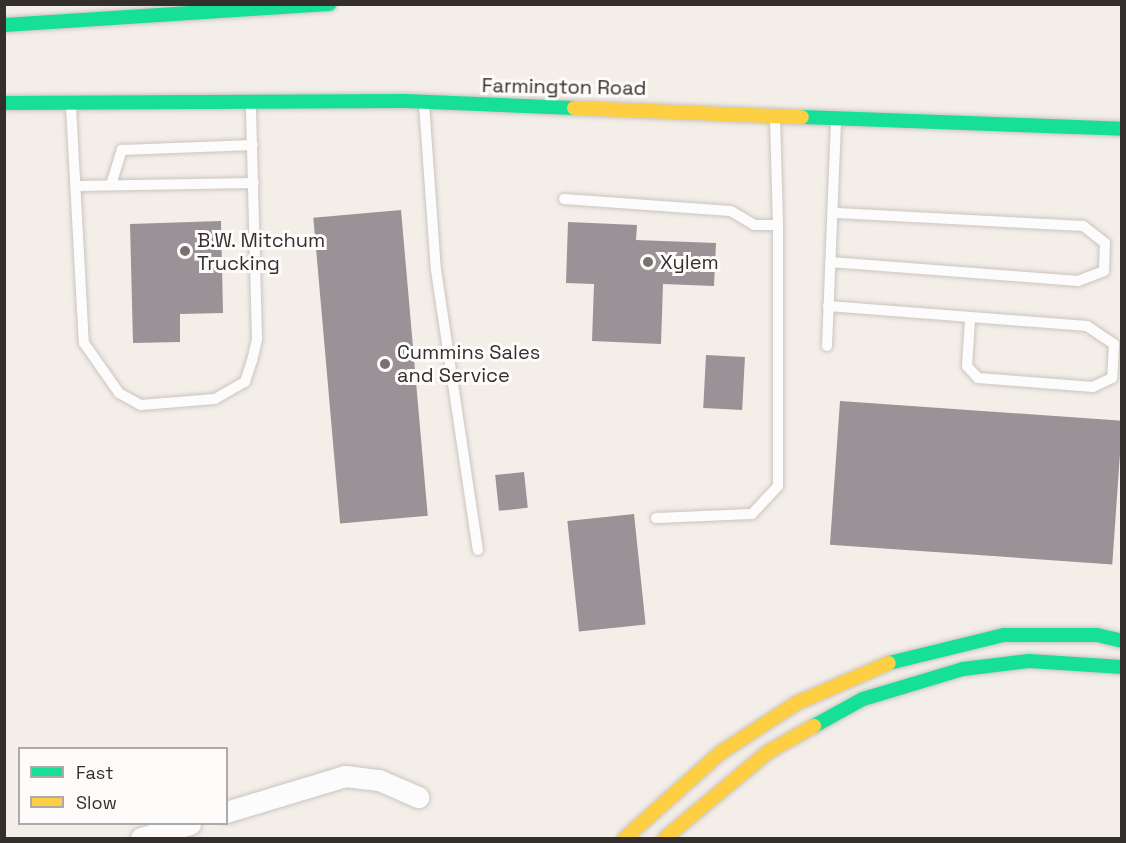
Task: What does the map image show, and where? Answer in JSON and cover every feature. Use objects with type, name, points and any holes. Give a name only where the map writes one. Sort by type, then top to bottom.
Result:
[{"type":"main road","points":[[4,25],[329,4]]},
{"type":"main road","name":"Farmington Road","points":[[4,103],[424,103],[774,112],[836,117],[1122,129]]},
{"type":"main road","points":[[625,838],[720,753],[798,703],[879,666],[939,647],[1004,635],[1097,635],[1122,641]]},
{"type":"main road","points":[[665,838],[768,752],[863,699],[963,669],[1029,661],[1122,667]]},
{"type":"street","points":[[228,811],[345,776],[379,780],[418,797]]},
{"type":"street","points":[[141,838],[186,825]]},
{"type":"lane","points":[[71,103],[84,343],[118,393],[141,405],[215,399],[244,382],[257,339],[251,102]]},
{"type":"lane","points":[[424,103],[436,270],[478,549]]},
{"type":"lane","points":[[656,518],[752,514],[778,486],[778,225],[774,112]]},
{"type":"lane","points":[[827,346],[836,117]]},
{"type":"lane","points":[[111,184],[122,150],[253,145]]},
{"type":"lane","points":[[76,186],[254,183]]},
{"type":"lane","points":[[564,199],[731,211],[754,225],[778,225]]},
{"type":"lane","points":[[830,262],[1078,281],[1104,271],[1105,243],[1083,226],[832,213]]},
{"type":"lane","points":[[828,306],[1099,330],[1116,350],[1112,378],[1093,387],[978,378],[967,366],[970,319]]},
{"type":"building","points":[[401,210],[428,516],[340,524],[313,218]]},
{"type":"building","points":[[221,221],[223,313],[180,314],[180,342],[133,343],[130,224]]},
{"type":"building","points":[[568,222],[637,225],[636,240],[716,243],[714,286],[663,284],[661,344],[592,341],[594,284],[566,283]]},
{"type":"building","points":[[706,355],[745,357],[742,410],[703,408]]},
{"type":"building","points":[[840,401],[1122,421],[1112,564],[830,545]]},
{"type":"building","points":[[524,472],[528,508],[499,511],[495,475]]},
{"type":"building","points":[[634,514],[646,624],[579,631],[567,521]]},
{"type":"traffic: fast","points":[[4,25],[329,4]]},
{"type":"traffic: fast","points":[[4,103],[405,101],[574,108]]},
{"type":"traffic: fast","points":[[802,117],[1122,129]]},
{"type":"traffic: fast","points":[[889,663],[1004,635],[1097,635],[1122,641]]},
{"type":"traffic: fast","points":[[814,726],[863,699],[963,669],[1029,661],[1122,667]]},
{"type":"traffic: slow","points":[[574,108],[802,117]]},
{"type":"traffic: slow","points":[[625,838],[720,753],[797,703],[889,663]]},
{"type":"traffic: slow","points":[[665,838],[768,752],[814,726]]},
{"type":"place","name":"B.W. Mitchum Trucking","points":[[185,251]]},
{"type":"place","name":"Xylem","points":[[648,262]]},
{"type":"place","name":"Cummins Sales and Service","points":[[385,364]]}]
